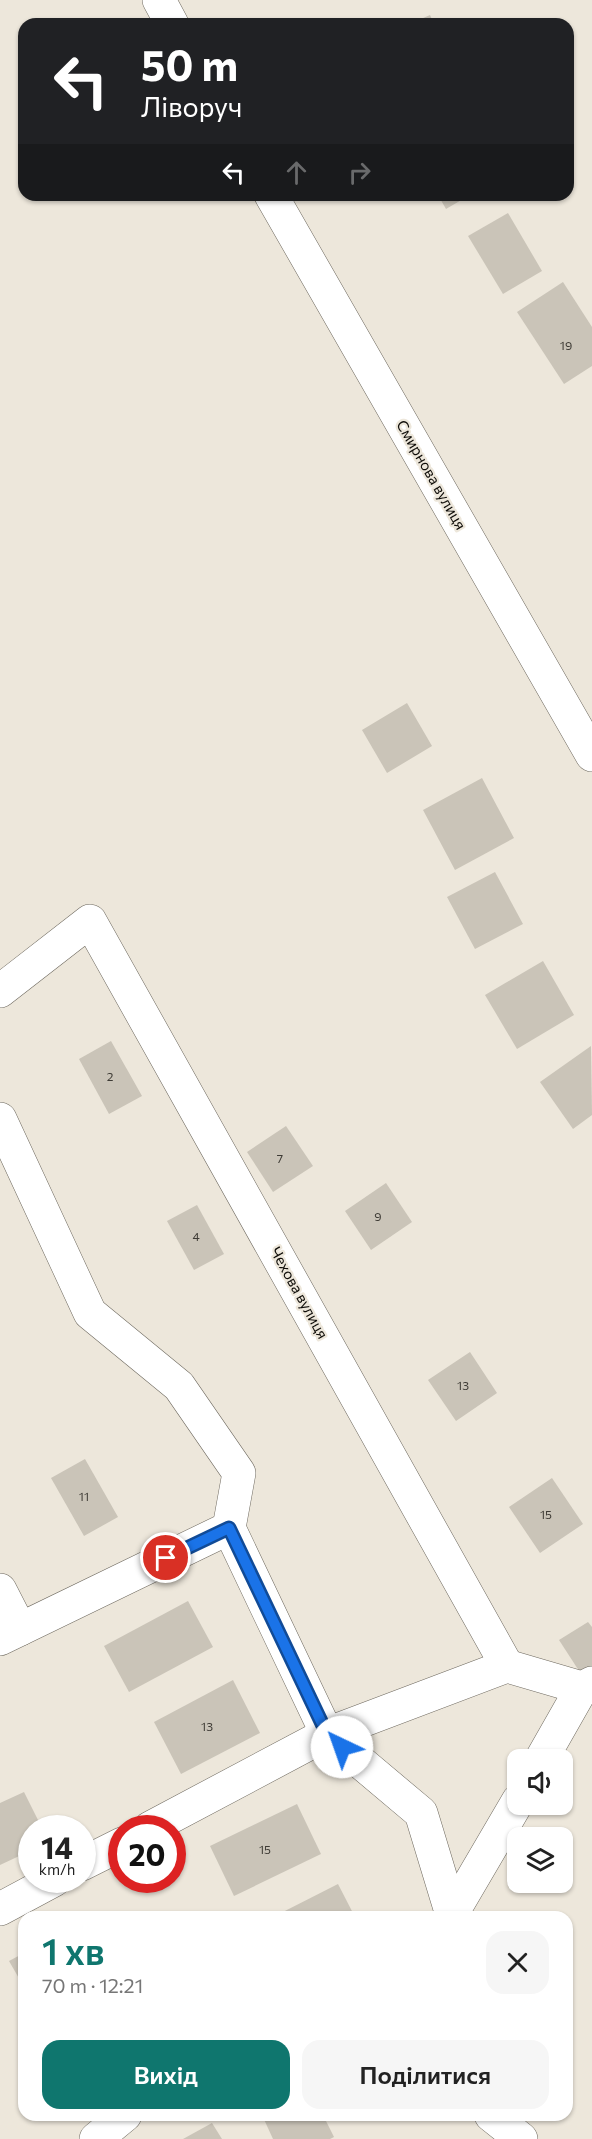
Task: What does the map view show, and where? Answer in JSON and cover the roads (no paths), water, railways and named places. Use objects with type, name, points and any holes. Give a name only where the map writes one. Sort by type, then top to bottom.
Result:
[{"type":"street","points":[[159,0],[169,18]]},
{"type":"street","name":"Смирнова вулиця","points":[[274,201],[592,755]]},
{"type":"street","name":"Чехова вулиця","points":[[0,991],[90,921],[507,1666]]},
{"type":"street","points":[[0,1119],[90,1313],[179,1386],[239,1473],[229,1528],[327,1734],[421,1813],[450,1911]]},
{"type":"street","points":[[0,1590],[10,1634],[229,1528]]},
{"type":"street","points":[[174,1815],[327,1734],[507,1666],[587,1685],[548,1749]]},
{"type":"street","points":[[454,1911],[510,1815]]},
{"type":"street","points":[[0,1909],[30,1893]]},
{"type":"street","points":[[96,2139],[118,2121]]},
{"type":"street","points":[[498,2121],[521,2139]]}]
